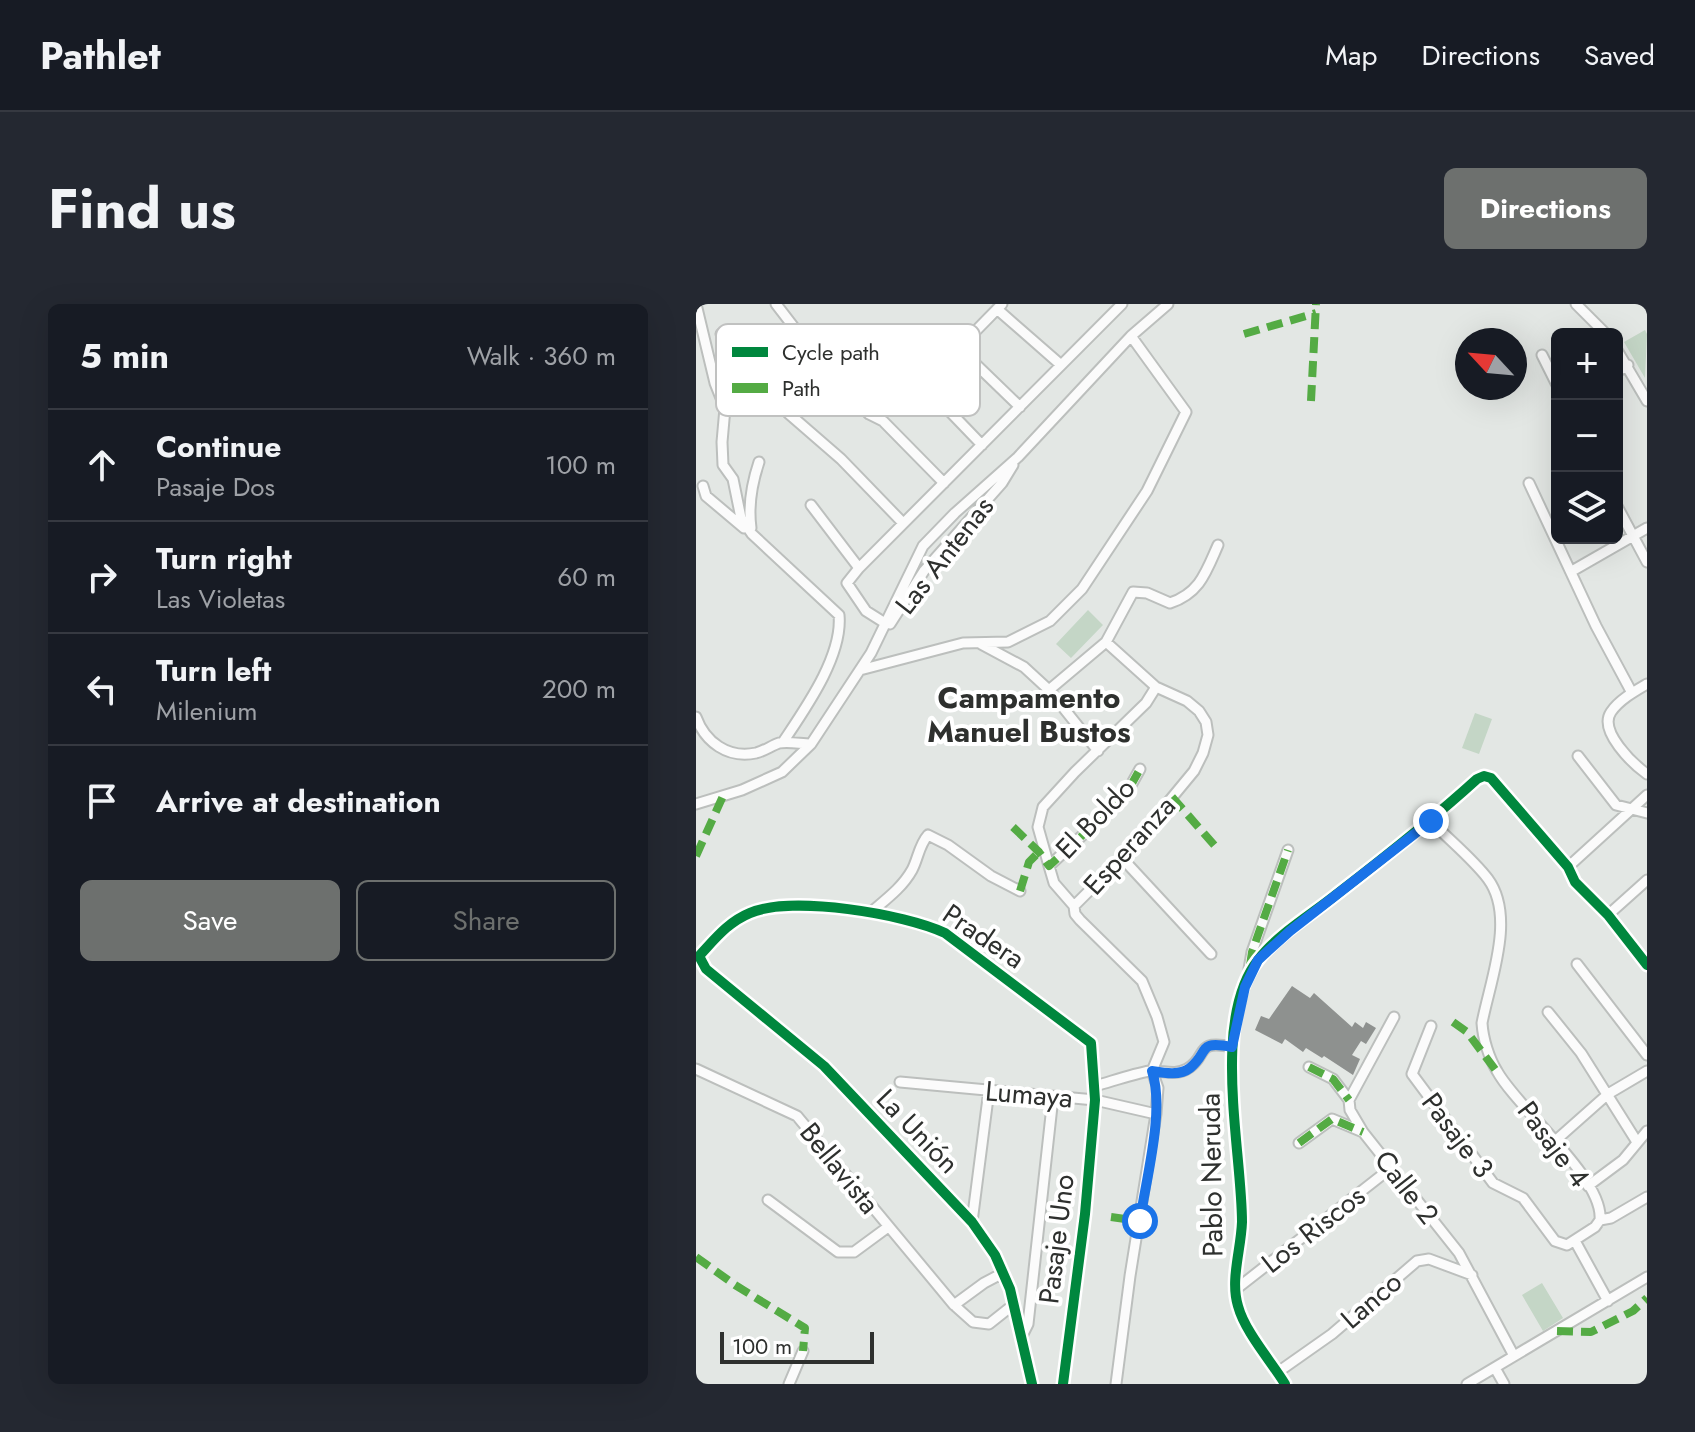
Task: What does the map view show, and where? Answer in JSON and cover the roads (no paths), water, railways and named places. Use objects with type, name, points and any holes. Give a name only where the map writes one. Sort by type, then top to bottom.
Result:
[{"type":"street","points":[[696,304],[716,386]]},
{"type":"street","points":[[776,304],[791,324]]},
{"type":"street","points":[[885,623],[866,611],[847,583],[1122,304]]},
{"type":"street","name":"Las Antenas","points":[[871,653],[923,546],[1018,457],[1131,336],[1168,304]]},
{"type":"street","points":[[1576,304],[1600,328]]},
{"type":"street","points":[[980,327],[1000,307],[1061,365]]},
{"type":"street","points":[[860,670],[963,643],[1008,642],[1050,621],[1082,589],[1147,491],[1186,412],[1131,336]]},
{"type":"street","points":[[1542,355],[1551,373]]},
{"type":"street","points":[[1623,358],[1647,401]]},
{"type":"street","points":[[1623,368],[1628,365]]},
{"type":"street","points":[[980,368],[1020,407]]},
{"type":"street","points":[[724,416],[723,465],[733,479],[741,518],[752,534]]},
{"type":"street","points":[[791,416],[841,459],[903,523]]},
{"type":"street","points":[[873,416],[883,421],[944,483]]},
{"type":"street","points":[[954,416],[982,445]]},
{"type":"street","name":"Las Antenas","points":[[696,804],[742,790],[782,772],[811,744],[924,571],[1002,483],[1018,457]]},
{"type":"street","points":[[752,534],[749,516],[759,462]]},
{"type":"street","points":[[1529,483],[1596,626],[1632,693]]},
{"type":"street","points":[[703,486],[706,496],[725,515],[752,534],[839,615],[839,635],[827,663],[808,706],[783,742]]},
{"type":"street","points":[[811,505],[859,568]]},
{"type":"street","points":[[1623,518],[1647,562]]},
{"type":"street","points":[[1572,571],[1647,528]]},
{"type":"street","points":[[1049,690],[1106,642],[1133,592],[1147,593],[1170,603],[1187,597],[1197,586],[1218,545]]},
{"type":"street","name":"Esperanza","points":[[1106,642],[1156,687],[1187,701],[1199,711],[1206,722],[1208,735],[1194,771],[1122,858],[1074,906],[1080,920],[1142,981],[1164,1042],[1152,1071]]},
{"type":"street","points":[[981,644],[1024,667],[1049,690],[1098,751]]},
{"type":"street","points":[[1647,684],[1611,711],[1608,727],[1618,745],[1647,774]]},
{"type":"street","points":[[1074,906],[1054,883],[1038,827],[1043,807],[1146,703],[1156,687]]},
{"type":"street","points":[[696,717],[702,734],[718,747],[742,755],[783,742],[811,744]]},
{"type":"street","points":[[1578,756],[1616,805],[1647,813]]},
{"type":"street","name":"El Boldo","points":[[1049,866],[1086,832],[1117,796],[1130,787],[1140,769]]},
{"type":"street","points":[[1248,977],[1258,960],[1290,931],[1484,776],[1491,778],[1568,867],[1575,882],[1608,915],[1647,965]]},
{"type":"street","points":[[1568,867],[1647,795]]},
{"type":"street","name":"Pasaje 4","points":[[1431,821],[1488,879],[1496,893],[1502,920],[1482,1023],[1497,1072],[1588,1186],[1599,1209],[1600,1220]]},
{"type":"street","points":[[870,913],[901,885],[928,835],[1020,891]]},
{"type":"street","name":"Pablo Neruda","points":[[1285,1384],[1243,1319],[1235,1290],[1242,1223],[1232,1047],[1252,952],[1288,850]]},
{"type":"street","points":[[1122,858],[1211,954]]},
{"type":"street","points":[[1608,915],[1647,880]]},
{"type":"street","name":"Pradera","points":[[699,956],[731,922],[753,911],[780,906],[870,913],[924,923],[945,933],[1091,1043],[1095,1100]]},
{"type":"street","name":"La Unión","points":[[699,956],[706,969],[824,1066],[972,1222],[995,1255],[1010,1289],[1032,1384]]},
{"type":"street","points":[[1577,964],[1647,1055]]},
{"type":"street","points":[[1548,1012],[1581,1053],[1637,1142]]},
{"type":"street","points":[[1309,1067],[1333,1079],[1349,1100],[1394,1017]]},
{"type":"street","name":"Pasaje 3","points":[[1431,1026],[1412,1074],[1493,1183],[1523,1198],[1560,1244],[1575,1241]]},
{"type":"street","points":[[1095,1086],[1152,1071],[1177,1073],[1189,1069],[1204,1048],[1210,1045],[1232,1047]]},
{"type":"street","name":"Bellavista","points":[[696,1069],[797,1116],[954,1305],[973,1322],[989,1324],[1013,1305]]},
{"type":"street","points":[[1116,1384],[1156,1114],[1158,1088],[1152,1071]]},
{"type":"street","points":[[1555,1141],[1608,1094],[1647,1071]]},
{"type":"street","name":"Lumaya","points":[[900,1082],[1095,1100],[1156,1114]]},
{"type":"street","points":[[972,1222],[989,1090]]},
{"type":"street","points":[[1022,1336],[1028,1324],[1053,1097]]},
{"type":"street","name":"Pasaje Uno","points":[[1063,1384],[1085,1214],[1095,1100]]},
{"type":"street","name":"Calle 2","points":[[1349,1100],[1350,1110],[1363,1132],[1459,1253],[1514,1356]]},
{"type":"street","points":[[1299,1143],[1332,1119],[1363,1132]]},
{"type":"street","points":[[1588,1186],[1623,1160],[1647,1131]]},
{"type":"street","name":"Los Riscos","points":[[1235,1290],[1391,1168]]},
{"type":"street","points":[[1608,1301],[1575,1241],[1600,1220],[1611,1218],[1647,1197]]},
{"type":"street","points":[[768,1200],[838,1252],[854,1252],[888,1227]]},
{"type":"street","name":"Lanco","points":[[1278,1372],[1332,1334],[1417,1261],[1429,1259],[1472,1275]]},
{"type":"street","points":[[954,1305],[1003,1273]]},
{"type":"street","points":[[1467,1384],[1647,1277]]},
{"type":"street","points":[[789,1384],[803,1351]]},
{"type":"street","points":[[1495,1368],[1504,1384]]},
{"type":"district","name":"Campamento Manuel Bustos","points":[[1029,715]]}]
